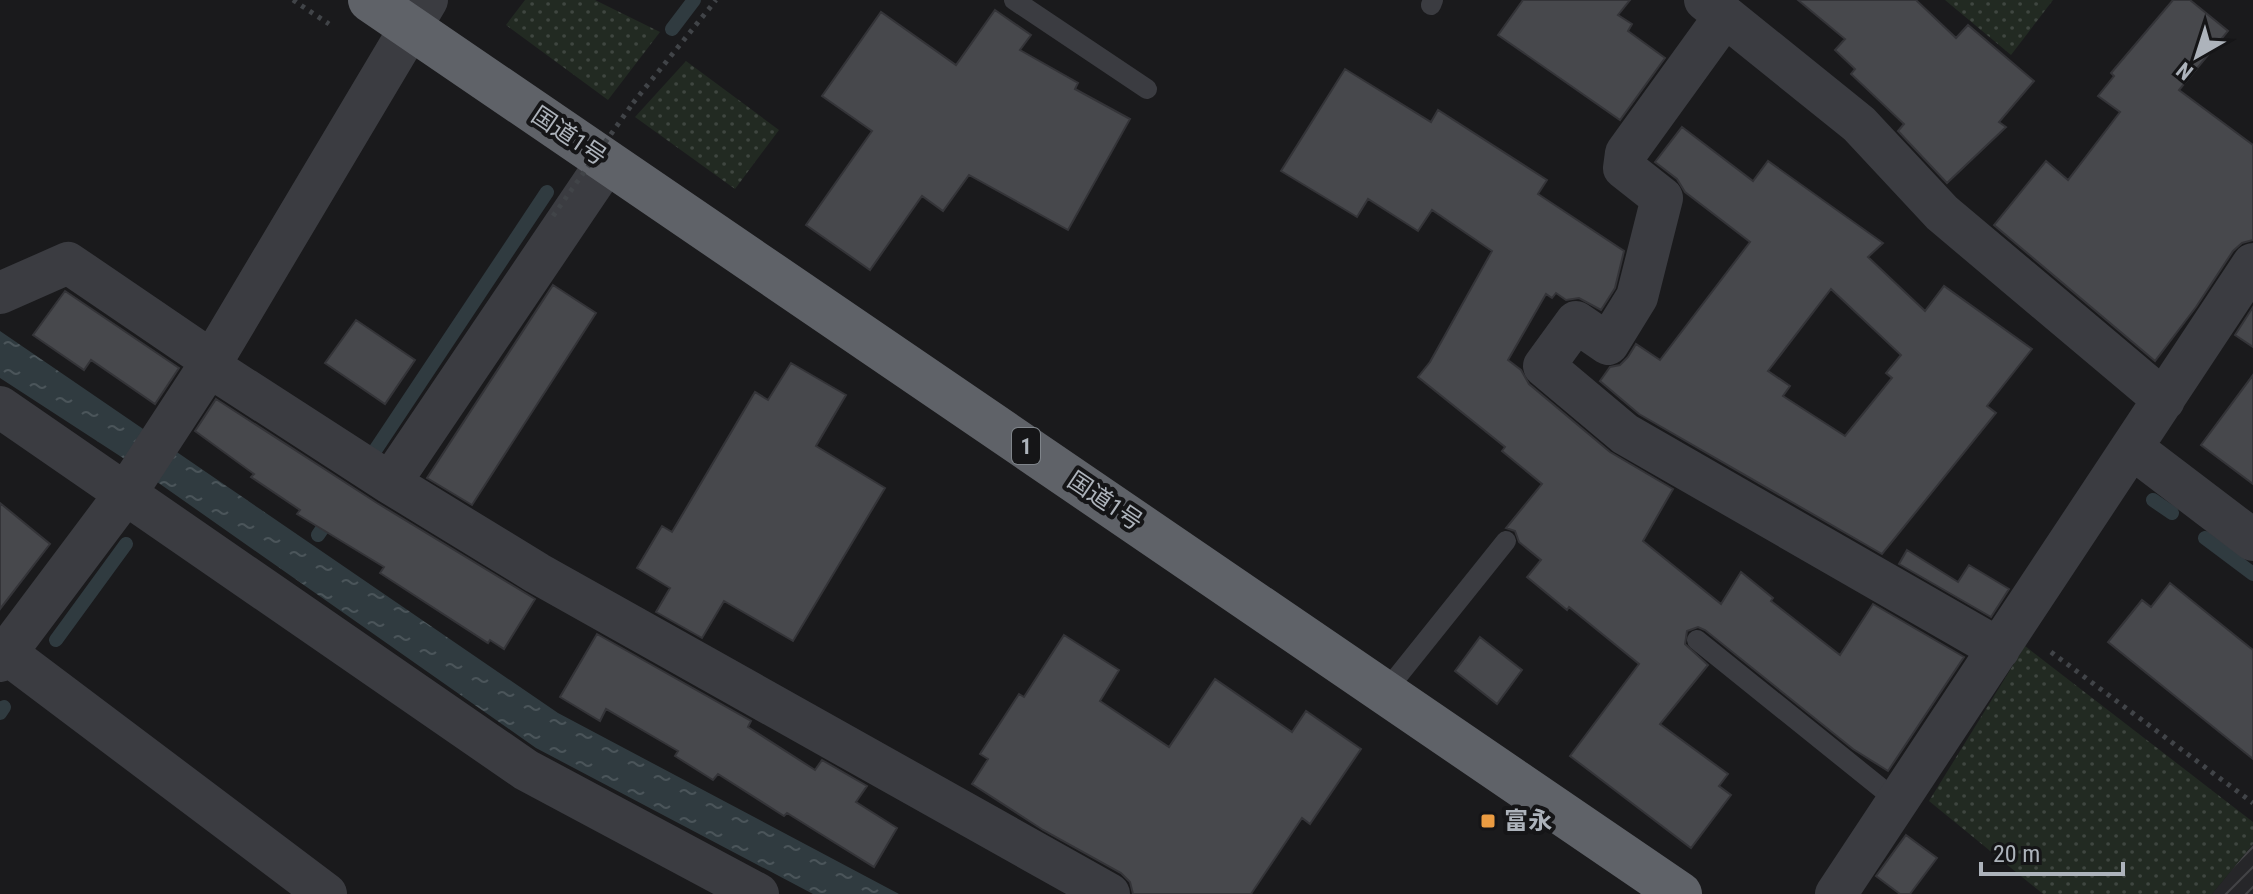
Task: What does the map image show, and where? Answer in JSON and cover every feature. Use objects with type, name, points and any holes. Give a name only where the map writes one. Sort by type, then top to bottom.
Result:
[{"type":"highway","name":"国道1号","points":[[370,0],[419,14],[607,162],[1680,894]]},
{"type":"street","points":[[2007,637],[1625,434],[1544,366],[1576,322],[1608,344],[1637,297],[1662,198],[1624,168],[1626,153],[1715,8],[1859,124],[1942,213],[2164,400]]},
{"type":"street","points":[[326,894],[3,657],[131,486],[211,363],[419,14]]},
{"type":"street","points":[[390,483],[607,162]]},
{"type":"street","points":[[0,293],[68,263],[390,483],[537,573],[1109,894]]},
{"type":"street","points":[[1836,894],[2253,264]]},
{"type":"street","points":[[0,407],[131,486],[526,770],[758,894]]},
{"type":"street","points":[[2132,448],[2253,540]]},
{"type":"lane","points":[[1014,0],[1147,89]]},
{"type":"lane","points":[[1385,692],[1506,541]]},
{"type":"lane","points":[[1697,640],[1897,801]]},
{"type":"path","points":[[553,216],[633,103],[716,0]]},
{"type":"path","points":[[2007,637],[2253,803]]},
{"type":"shaded area","points":[[525,0],[595,0],[660,32],[608,100],[506,25]]},
{"type":"shaded area","points":[[1945,0],[2053,0],[2011,55]]},
{"type":"shaded area","points":[[686,61],[779,130],[735,189],[635,117]]},
{"type":"shaded area","points":[[2025,646],[2253,822],[2253,844],[2212,894],[2043,894],[1929,801]]},
{"type":"shaded area","points":[[2253,844],[2253,894],[2212,894]]},
{"type":"water","points":[[0,331],[558,713],[899,894],[813,894],[536,748],[123,458],[0,378]]},
{"type":"building","points":[[1523,0],[1630,0],[1618,15],[1632,24],[1628,31],[1665,58],[1620,120],[1498,35]]},
{"type":"building","points":[[1798,0],[1916,0],[1956,38],[1968,25],[2034,81],[1999,122],[2006,127],[1947,183],[1898,131],[1904,124],[1851,74],[1855,69],[1835,50],[1845,39]]},
{"type":"building","points":[[2173,0],[2190,0],[2228,31],[2179,90],[2253,145],[2253,240],[2242,243],[2233,251],[2155,361],[1994,225],[2046,161],[2068,180],[2120,112],[2098,96],[2114,76],[2111,73]]},
{"type":"building","points":[[995,10],[1031,35],[1020,50],[1078,83],[1075,89],[1130,119],[1068,230],[969,175],[943,211],[922,196],[870,270],[806,225],[872,131],[822,96],[881,12],[956,65]]},
{"type":"building","points":[[1345,69],[1431,122],[1438,110],[1547,180],[1538,194],[1624,251],[1615,288],[1601,310],[1579,298],[1566,300],[1556,293],[1552,298],[1546,294],[1508,360],[1521,370],[1529,384],[1610,452],[1673,489],[1643,541],[1721,604],[1741,572],[1773,598],[1771,601],[1840,655],[1873,604],[1964,657],[1888,771],[1853,749],[1698,627],[1687,631],[1685,644],[1708,665],[1660,724],[1728,774],[1719,786],[1731,795],[1691,848],[1570,756],[1639,664],[1527,577],[1541,560],[1519,542],[1515,531],[1506,528],[1542,484],[1502,451],[1505,447],[1418,377],[1430,362],[1492,251],[1432,210],[1418,231],[1368,199],[1357,217],[1281,171]]},
{"type":"building","points":[[1682,127],[1753,181],[1768,161],[1883,243],[1868,257],[1925,311],[1944,286],[2032,349],[1987,406],[1996,413],[1882,554],[1639,414],[1600,381],[1610,367],[1620,365],[1628,357],[1636,344],[1660,360],[1750,242],[1685,192],[1677,179],[1655,162]],"holes":[[[1831,289],[1901,355],[1886,373],[1892,378],[1845,436],[1783,396],[1790,386],[1768,371]]]},
{"type":"building","points":[[553,285],[596,313],[472,505],[427,478]]},
{"type":"building","points":[[65,291],[179,368],[155,404],[91,360],[84,370],[33,335]]},
{"type":"building","points":[[2253,307],[2253,347],[2235,335]]},
{"type":"building","points":[[356,320],[415,360],[385,404],[325,363]]},
{"type":"building","points":[[791,363],[846,395],[816,446],[885,488],[793,641],[724,601],[702,638],[656,612],[670,588],[637,568],[662,526],[672,532],[755,392],[768,400]]},
{"type":"building","points":[[2253,375],[2253,484],[2201,445]]},
{"type":"building","points":[[216,399],[377,503],[535,599],[504,649],[490,640],[488,643],[380,573],[384,567],[297,514],[300,510],[251,477],[254,474],[195,431]]},
{"type":"building","points":[[0,503],[50,544],[0,609]]},
{"type":"building","points":[[1907,550],[1958,582],[1969,565],[2009,589],[1991,617],[1899,564]]},
{"type":"building","points":[[2170,583],[2253,650],[2253,759],[2108,642],[2142,600],[2151,607]]},
{"type":"building","points":[[597,634],[751,721],[748,727],[815,770],[822,760],[867,786],[856,802],[897,828],[874,867],[718,774],[713,780],[675,756],[678,751],[606,709],[600,721],[560,697]]},
{"type":"building","points":[[1064,635],[1119,670],[1100,701],[1169,747],[1215,679],[1292,732],[1306,711],[1361,749],[1310,824],[1302,818],[1251,894],[1133,894],[1130,882],[1121,873],[1043,830],[972,784],[988,759],[980,754],[1019,694],[1024,697]]},
{"type":"building","points":[[1480,637],[1522,670],[1497,704],[1455,671]]},
{"type":"building","points":[[1906,835],[1937,858],[1910,894],[1900,894],[1876,876]]},
{"type":"waterway","points":[[672,29],[694,0]]},
{"type":"waterway","points":[[376,449],[547,192]]},
{"type":"waterway","points":[[2153,500],[2172,513]]},
{"type":"waterway","points":[[318,535],[333,513]]},
{"type":"waterway","points":[[2205,538],[2253,574]]},
{"type":"waterway","points":[[56,640],[126,544]]},
{"type":"waterway","points":[[0,713],[4,707]]},
{"type":"place","name":"富永","points":[[1488,821]]}]
